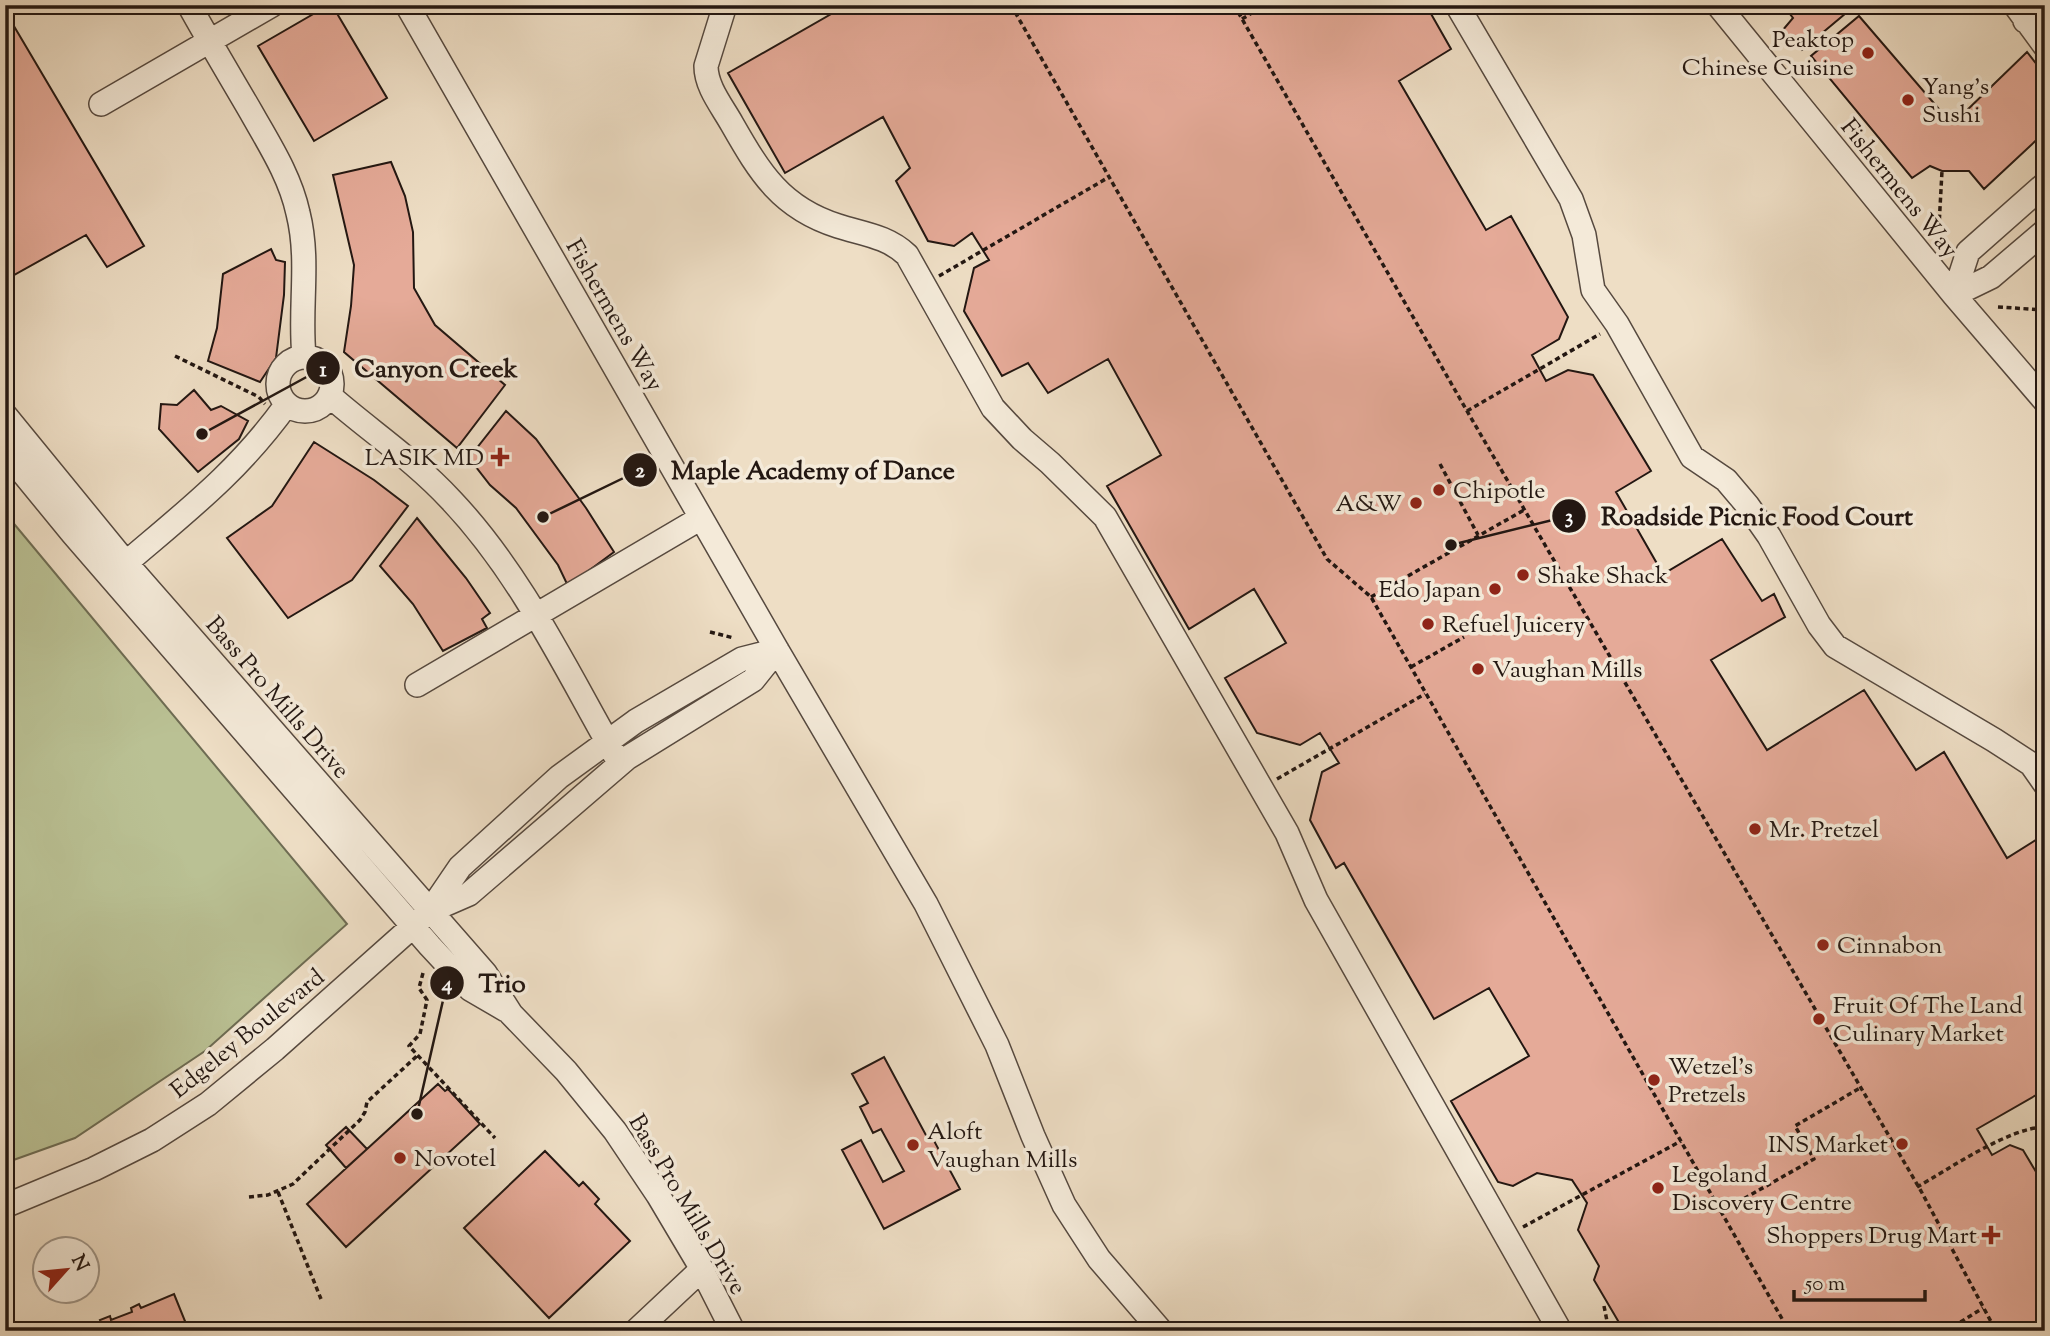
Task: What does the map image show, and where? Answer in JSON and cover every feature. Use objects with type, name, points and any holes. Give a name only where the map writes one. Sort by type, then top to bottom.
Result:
[{"type":"street","points":[[189,5],[273,150],[289,184],[304,246],[304,356]]},
{"type":"street","points":[[101,104],[272,5]]},
{"type":"street","name":"Fishermens Way","points":[[407,5],[926,904],[997,1045],[1064,1205],[1099,1259],[1161,1331]]},
{"type":"street","points":[[725,5],[706,73],[757,167],[790,203],[815,218],[878,237],[898,247],[906,255],[925,284],[993,408],[1105,517],[1287,833],[1316,900],[1560,1331]]},
{"type":"street","points":[[1457,5],[1571,199],[1584,236],[1593,290],[1617,324],[1692,457],[1726,480],[1748,506],[1769,536],[1819,625],[1835,646],[1994,740],[2031,765],[2045,784]]},
{"type":"street","name":"Fishermens Way","points":[[1718,5],[1954,295],[2045,401]]},
{"type":"street","points":[[2045,8],[2020,13],[2045,46]]},
{"type":"street","points":[[1954,295],[1968,252],[2045,184]]},
{"type":"street","points":[[1954,295],[1991,277],[2045,231]]},
{"type":"street","points":[[126,563],[242,461],[282,411],[278,381],[287,364],[304,356],[322,362],[332,378],[330,396],[324,404],[307,411],[282,411]]},
{"type":"street","points":[[330,396],[410,459],[452,501],[490,546],[536,616],[620,764]]},
{"type":"street","name":"Bass Pro Mills Drive","points":[[5,415],[422,919]]},
{"type":"street","name":"Bass Pro Mills Drive","points":[[5,451],[73,534],[422,919],[485,973],[511,1014],[566,1071],[615,1131],[702,1269],[733,1331]]},
{"type":"street","points":[[417,685],[701,518]]},
{"type":"street","points":[[422,919],[460,867],[559,777],[636,721],[741,659],[777,650]]},
{"type":"street","points":[[422,919],[469,894],[620,764],[753,681],[777,650]]},
{"type":"street","name":"Edgeley Boulevard","points":[[5,1206],[94,1169],[152,1140],[208,1104],[422,919]]},
{"type":"street","points":[[636,1331],[702,1269]]},
{"type":"path","points":[[1011,5],[1327,559],[1371,597],[1789,1331]]},
{"type":"path","points":[[1234,5],[1917,1187],[1996,1331]]},
{"type":"path","points":[[1242,19],[1265,5]]},
{"type":"path","points":[[1938,246],[1942,171]]},
{"type":"path","points":[[925,284],[1109,177]]},
{"type":"path","points":[[1998,307],[2045,310]]},
{"type":"path","points":[[1467,411],[1617,324]]},
{"type":"path","points":[[175,356],[282,411]]},
{"type":"path","points":[[1440,464],[1478,535]]},
{"type":"path","points":[[1371,597],[1524,510]]},
{"type":"path","points":[[710,632],[734,638]]},
{"type":"path","points":[[1410,667],[1464,636]]},
{"type":"path","points":[[1260,789],[1426,694]]},
{"type":"path","points":[[423,973],[419,988],[427,1000],[420,1034],[409,1046],[495,1138]]},
{"type":"path","points":[[249,1198],[278,1192],[293,1184],[360,1120],[367,1102],[418,1055]]},
{"type":"path","points":[[1721,1211],[1814,1159],[1795,1126],[1860,1088]]},
{"type":"path","points":[[1917,1187],[2020,1132],[2031,1127],[2045,1128]]},
{"type":"path","points":[[1506,1237],[1681,1141]]},
{"type":"path","points":[[278,1192],[321,1299]]},
{"type":"path","points":[[1604,1306],[1609,1331]]},
{"type":"path","points":[[1946,1331],[1983,1308]]},
{"type":"green space","points":[[5,513],[347,924],[205,1051],[75,1138],[5,1163]]},
{"type":"building","points":[[332,5],[387,98],[314,141],[258,46]]},
{"type":"building","name":"Vaughan Mills","points":[[847,5],[1426,5],[1451,49],[1399,81],[1486,230],[1511,216],[1568,317],[1559,339],[1532,355],[1546,381],[1568,370],[1593,375],[1651,471],[1616,492],[1663,574],[1722,539],[1762,601],[1774,594],[1785,617],[1711,660],[1767,750],[1864,690],[1916,770],[1944,752],[2007,858],[2039,838],[2045,850],[2045,1090],[1977,1129],[1992,1155],[2010,1145],[2023,1150],[2045,1187],[2045,1331],[1624,1331],[1594,1280],[1599,1266],[1578,1230],[1587,1203],[1572,1180],[1537,1173],[1513,1186],[1498,1182],[1451,1101],[1529,1056],[1489,988],[1434,1019],[1344,863],[1336,868],[1310,820],[1322,772],[1339,763],[1320,733],[1300,745],[1257,733],[1225,678],[1286,643],[1254,589],[1189,629],[1107,486],[1161,455],[1108,359],[1048,393],[1028,363],[1002,376],[964,311],[974,268],[989,260],[972,233],[954,246],[928,241],[896,181],[910,168],[883,117],[785,173],[728,73]]},
{"type":"building","points":[[1783,5],[1850,5],[1852,8],[1802,50],[1782,31],[1793,18]]},
{"type":"building","points":[[5,11],[144,246],[107,267],[86,235],[5,280]]},
{"type":"building","points":[[1859,16],[1944,115],[1962,115],[2027,52],[2045,75],[2045,132],[1984,189],[1969,171],[1942,171],[1930,166],[1912,178],[1811,56]]},
{"type":"building","points":[[391,162],[405,196],[413,232],[414,288],[435,325],[505,385],[457,448],[344,352],[354,265],[333,175]]},
{"type":"building","points":[[271,249],[276,260],[285,262],[284,295],[276,358],[260,382],[208,361],[217,328],[223,274]]},
{"type":"building","points":[[194,390],[211,410],[221,406],[248,421],[239,439],[198,472],[159,429],[161,404],[177,405]]},
{"type":"building","points":[[506,411],[536,439],[614,552],[568,586],[558,565],[516,508],[490,485],[469,458]]},
{"type":"building","points":[[314,442],[374,480],[408,506],[352,580],[288,618],[227,538],[272,506]]},
{"type":"building","points":[[417,518],[466,578],[490,613],[482,619],[487,628],[443,651],[413,604],[380,566]]},
{"type":"building","name":"Aloft Vaughan Mills","points":[[884,1057],[928,1139],[932,1137],[960,1189],[884,1229],[842,1150],[861,1140],[883,1182],[904,1171],[881,1129],[873,1133],[860,1107],[868,1103],[852,1074]]},
{"type":"building","name":"Novotel","points":[[438,1084],[445,1091],[448,1089],[480,1124],[346,1247],[307,1204]]},
{"type":"building","points":[[346,1127],[367,1149],[346,1168],[326,1145]]},
{"type":"building","points":[[545,1151],[579,1186],[583,1182],[599,1199],[595,1204],[630,1241],[549,1318],[464,1228]]},
{"type":"building","points":[[174,1294],[189,1331],[86,1331],[102,1324],[100,1320],[110,1316],[111,1320],[132,1312],[131,1308],[139,1304],[141,1308]]},
{"type":"place","name":"Peaktop Chinese Cuisine","points":[[1868,53]]},
{"type":"place","name":"Yang's Sushi","points":[[1908,100]]},
{"type":"place","name":"Canyon Creek","points":[[202,434]]},
{"type":"place","name":"LASIK MD","points":[[500,457]]},
{"type":"place","name":"Chipotle","points":[[1439,490]]},
{"type":"place","name":"A&W","points":[[1416,503]]},
{"type":"place","name":"Maple Academy of Dance","points":[[543,517]]},
{"type":"place","name":"Roadside Picnic Food Court","points":[[1451,545]]},
{"type":"place","name":"Shake Shack","points":[[1523,575]]},
{"type":"place","name":"Edo Japan","points":[[1495,589]]},
{"type":"place","name":"Refuel Juicery","points":[[1428,624]]},
{"type":"place","name":"Vaughan Mills","points":[[1478,669]]},
{"type":"place","name":"Mr. Pretzel","points":[[1755,829]]},
{"type":"place","name":"Cinnabon","points":[[1823,945]]},
{"type":"place","name":"Fruit Of The Land Culinary Market","points":[[1819,1019]]},
{"type":"place","name":"Wetzel's Pretzels","points":[[1654,1080]]},
{"type":"place","name":"Trio","points":[[417,1114]]},
{"type":"place","name":"INS Market","points":[[1902,1144]]},
{"type":"place","name":"Aloft Vaughan Mills","points":[[913,1145]]},
{"type":"place","name":"Novotel","points":[[400,1158]]},
{"type":"place","name":"Legoland Discovery Centre","points":[[1658,1188]]},
{"type":"place","name":"Shoppers Drug Mart","points":[[1991,1235]]}]
